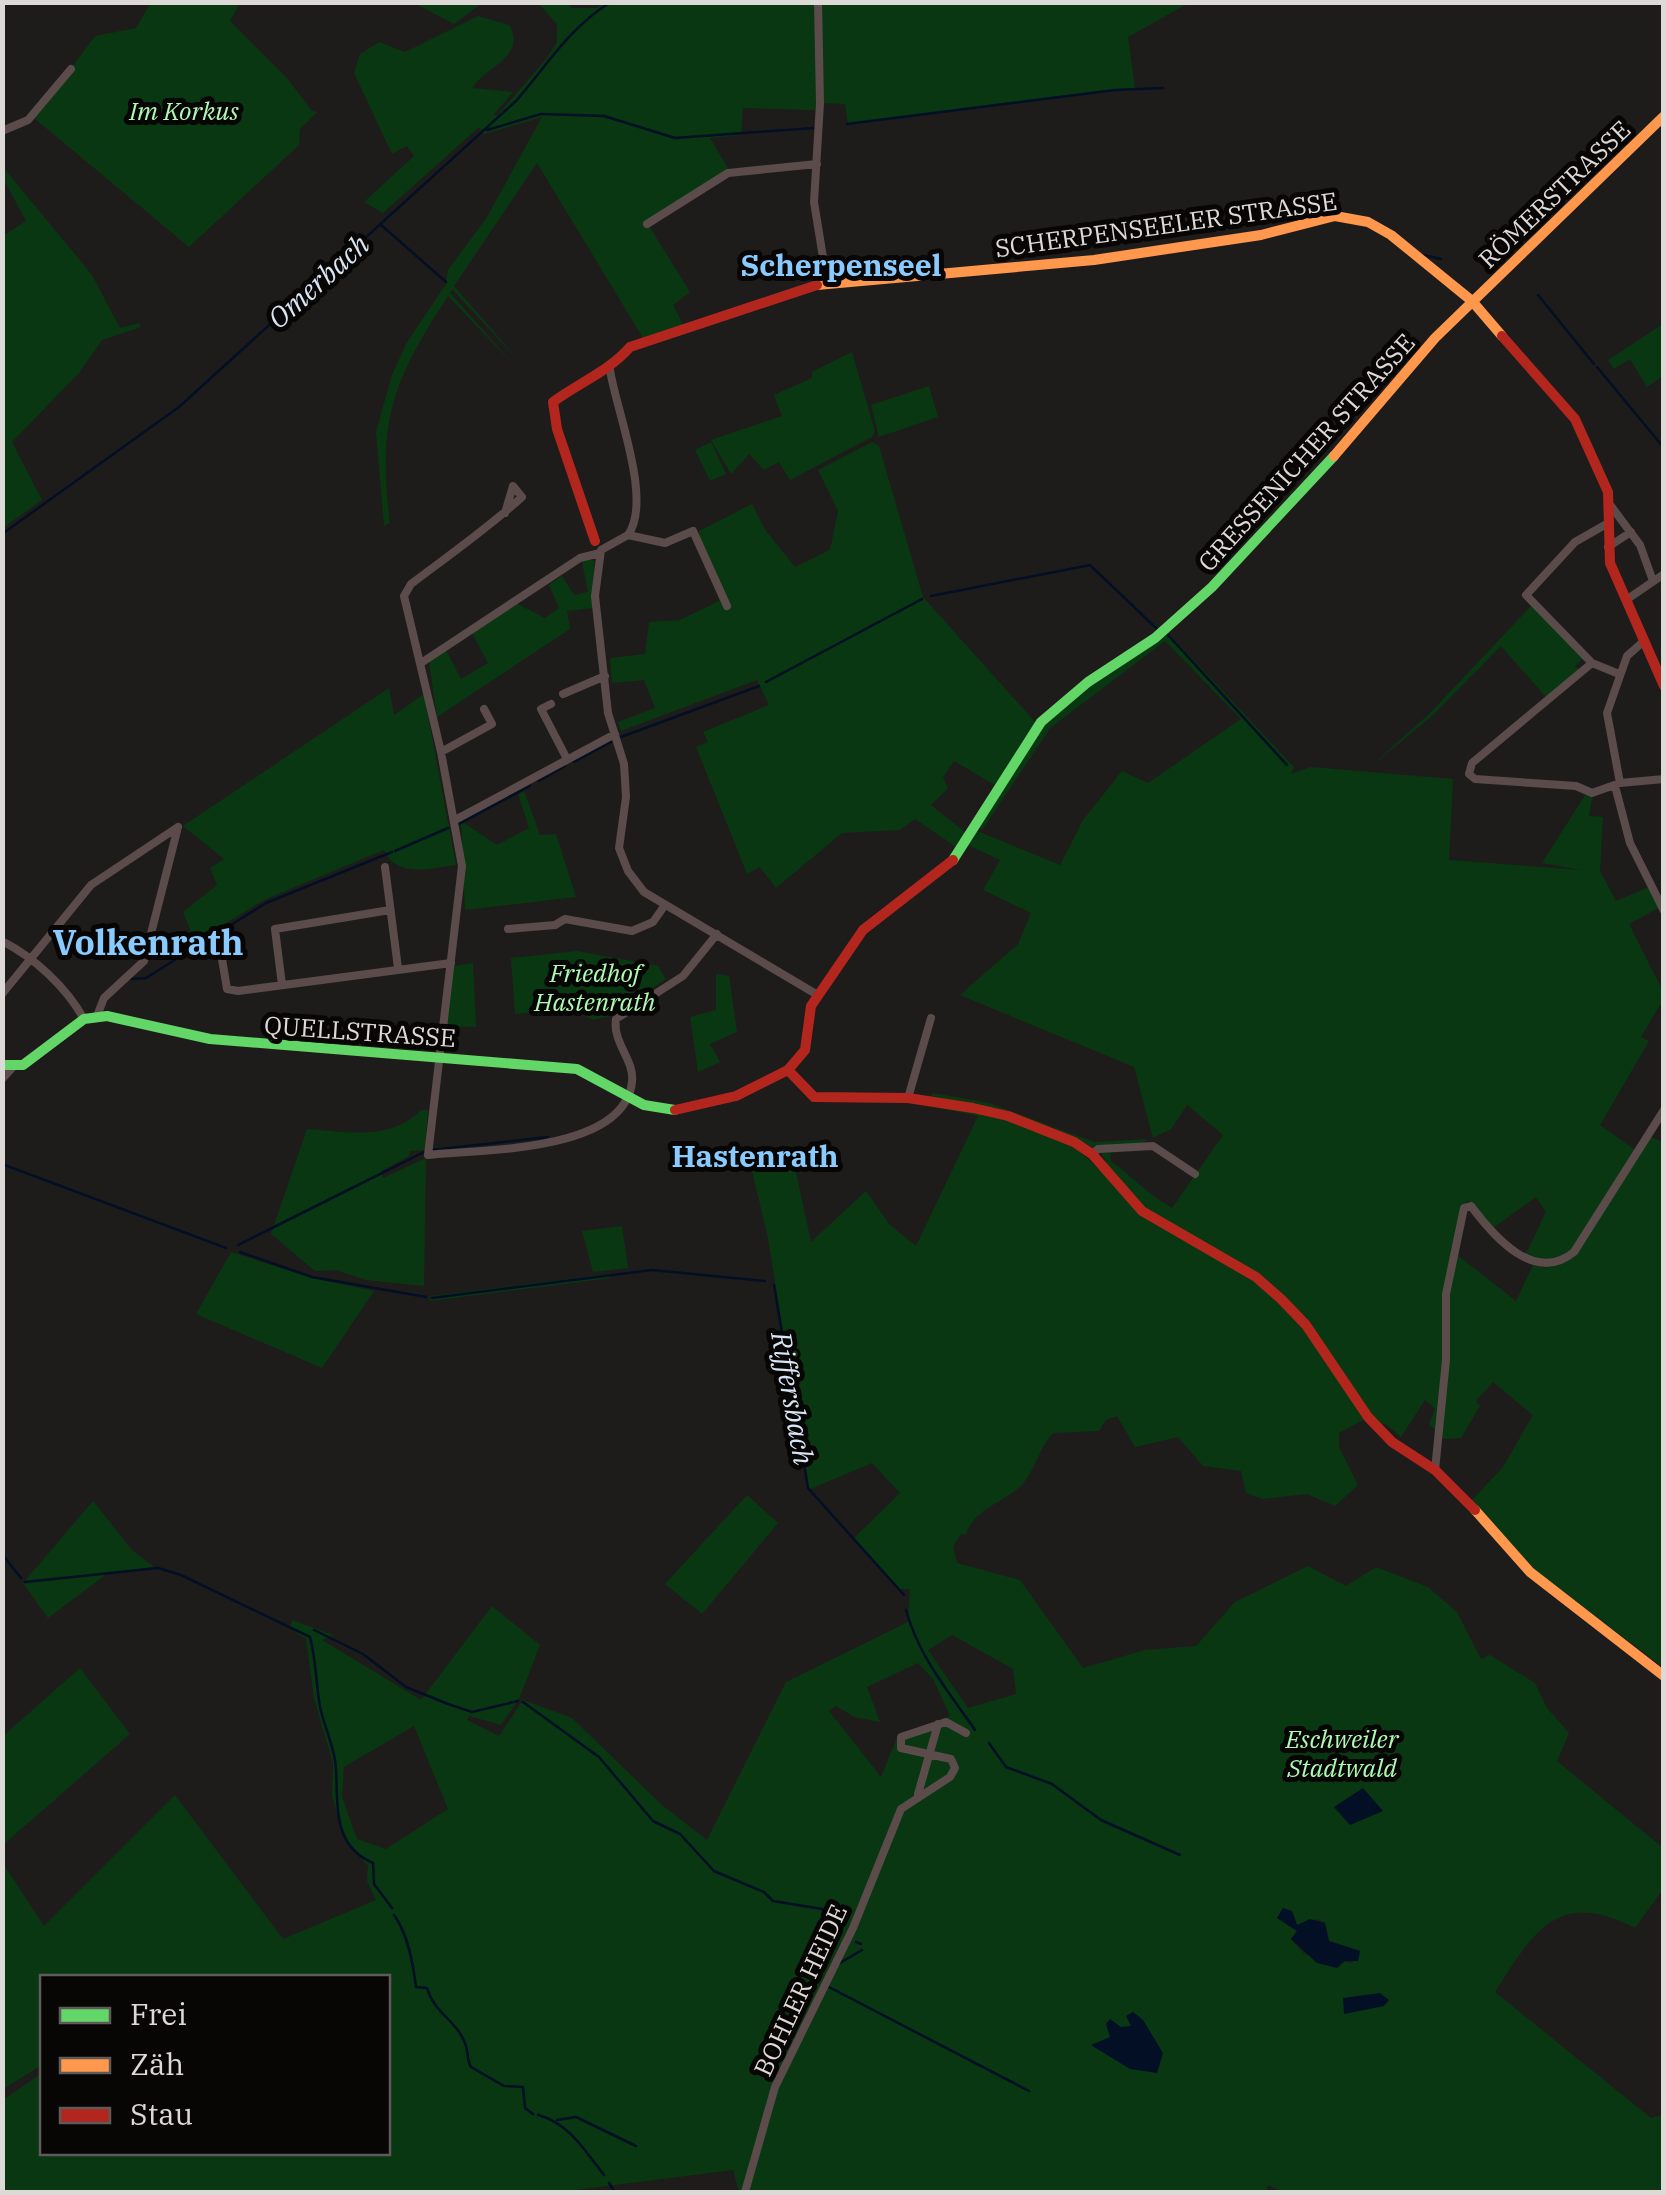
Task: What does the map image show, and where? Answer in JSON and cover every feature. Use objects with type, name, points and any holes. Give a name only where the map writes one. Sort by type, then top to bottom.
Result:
[{"type":"main road","name":"RÖMERSTRASSE","points":[[1472,301],[1664,116]]},
{"type":"main road","name":"SCHERPENSEELER STRASSE","points":[[597,547],[556,429],[553,402],[582,380],[610,370],[630,346],[828,282],[1094,260],[1261,235],[1335,216],[1368,222],[1391,235],[1472,301],[1575,419],[1611,506]]},
{"type":"main road","name":"GRESSENICHER STRASSE","points":[[788,1070],[809,1039],[816,994],[864,930],[952,862],[1041,722],[1088,682],[1155,638],[1212,586],[1472,301]]},
{"type":"main road","points":[[1611,506],[1610,563],[1664,686]]},
{"type":"main road","name":"QUELLSTRASSE","points":[[8,1066],[97,1016],[210,1039],[578,1069],[656,1110],[673,1112],[736,1096],[788,1070]]},
{"type":"main road","points":[[788,1070],[814,1096],[908,1098],[1008,1116],[1054,1132],[1092,1154],[1142,1212],[1256,1276],[1306,1325],[1368,1417],[1392,1442],[1435,1470],[1530,1572],[1664,1676]]},
{"type":"street","points":[[818,2],[819,112],[814,202],[828,282]]},
{"type":"street","points":[[2,131],[28,120],[70,69]]},
{"type":"street","points":[[647,224],[728,173],[817,164]]},
{"type":"street","points":[[610,370],[632,466],[635,517],[628,535]]},
{"type":"street","points":[[1611,506],[1631,532],[1653,581]]},
{"type":"street","points":[[505,513],[411,584],[404,596],[455,820],[461,878],[428,1155],[561,1142],[599,1126],[629,1096],[631,1065],[616,1032],[616,1019],[682,976],[718,934]]},
{"type":"street","points":[[1610,522],[1583,534],[1526,595],[1592,663],[1619,674]]},
{"type":"street","points":[[421,663],[597,547],[628,535],[665,543],[692,531],[727,606]]},
{"type":"street","points":[[1608,548],[1631,532]]},
{"type":"street","points":[[597,547],[596,596],[605,676],[614,734],[624,764],[626,797],[619,848],[635,883],[665,905],[816,994]]},
{"type":"street","points":[[1626,592],[1664,574]]},
{"type":"street","points":[[1644,641],[1630,651],[1619,674],[1606,722],[1630,843],[1660,893],[1664,910]]},
{"type":"street","points":[[1592,663],[1472,763],[1468,774],[1474,779],[1576,786],[1592,793],[1618,784],[1664,779]]},
{"type":"street","points":[[563,694],[605,676]]},
{"type":"street","points":[[530,715],[551,704]]},
{"type":"street","points":[[441,752],[494,728],[484,709]]},
{"type":"street","points":[[541,709],[567,759]]},
{"type":"street","points":[[455,820],[614,734]]},
{"type":"street","points":[[2,994],[90,885],[178,826],[144,961],[104,998],[97,1016]]},
{"type":"street","points":[[385,868],[398,968]]},
{"type":"street","points":[[508,929],[555,926],[564,919],[632,931],[653,922],[665,905]]},
{"type":"street","points":[[282,985],[275,929],[390,910]]},
{"type":"street","points":[[2,940],[31,958],[76,1004],[84,1020]]},
{"type":"street","points":[[220,947],[227,989],[451,963]]},
{"type":"street","points":[[908,1098],[932,1018]]},
{"type":"street","points":[[2,1079],[8,1066]]},
{"type":"street","points":[[1435,1470],[1450,1270],[1464,1208],[1471,1206],[1531,1262],[1546,1266],[1559,1262],[1574,1252],[1664,1110]]},
{"type":"street","points":[[1092,1154],[1098,1148],[1153,1146],[1195,1174]]},
{"type":"street","points":[[918,1794],[950,1777],[955,1768],[951,1759],[906,1750],[898,1743],[901,1737],[938,1724],[952,1724],[966,1733]]},
{"type":"street","points":[[918,1794],[938,1724]]},
{"type":"street","name":"BOHLER HEIDE","points":[[745,2192],[776,2086],[852,1928],[901,1809],[918,1794]]},
{"type":"green space","name":"Im Korkus","points":[[151,2],[240,3],[230,21],[317,112],[300,129],[299,145],[189,247],[34,118],[95,36],[136,28]]},
{"type":"green space","points":[[482,2],[454,24],[414,3]]},
{"type":"green space","points":[[606,2],[1189,3],[1128,37],[1135,88],[848,125],[845,104],[816,103],[815,110],[743,108],[741,135],[710,138],[729,170],[646,221],[690,292],[673,305],[683,325],[643,338],[537,163],[454,286],[522,364],[452,289],[450,293],[517,368],[448,296],[414,353],[394,403],[386,456],[390,523],[384,526],[376,432],[392,375],[406,344],[446,284],[448,270],[487,217],[542,117],[484,134],[479,127],[383,213],[364,202],[414,156],[407,146],[392,154],[354,73],[360,54],[379,42],[405,52],[478,16],[509,25],[513,45],[509,53],[472,88],[513,92],[494,114],[497,116],[557,42],[557,24],[538,3],[596,8]]},
{"type":"green space","points":[[2,166],[92,275],[120,328],[139,323],[141,327],[102,340],[79,373],[12,442],[42,500],[3,528],[3,236],[26,221],[3,178]]},
{"type":"green space","points":[[1663,324],[1663,376],[1647,387],[1630,359],[1614,369],[1608,360]]},
{"type":"green space","points":[[852,352],[875,431],[872,437],[790,480],[779,462],[764,470],[749,454],[731,474],[711,440],[782,416],[774,395],[812,378],[812,372]]},
{"type":"green space","points":[[929,386],[938,417],[879,437],[871,405]]},
{"type":"green space","points":[[711,442],[726,474],[710,481],[695,450]]},
{"type":"green space","points":[[872,442],[879,446],[923,597],[1036,723],[995,785],[954,761],[943,777],[948,788],[931,805],[966,833],[956,847],[915,819],[900,830],[842,833],[776,888],[760,867],[747,874],[696,747],[708,742],[703,732],[769,705],[757,680],[621,731],[618,722],[655,708],[644,680],[612,683],[610,658],[645,654],[649,622],[680,620],[725,598],[698,539],[699,531],[752,504],[766,531],[795,567],[830,550],[838,511],[818,470]]},
{"type":"green space","points":[[594,561],[593,608],[567,611],[570,629],[437,717],[429,661],[446,650],[461,679],[488,663],[472,633],[518,604],[545,618],[559,608],[549,585],[562,576],[574,595],[588,592],[582,562]]},
{"type":"green space","points":[[1531,606],[1585,656],[1575,666],[1580,671],[1547,698],[1501,646],[1432,716],[1369,768],[1430,713]]},
{"type":"green space","name":"Eschweiler Stadtwald","points":[[1168,633],[1294,767],[1291,774],[1311,767],[1453,779],[1449,860],[1581,870],[1542,863],[1585,795],[1592,797],[1589,816],[1603,817],[1600,871],[1616,901],[1649,887],[1660,907],[1629,924],[1663,991],[1663,1000],[1641,1037],[1649,1041],[1600,1125],[1635,1150],[1573,1251],[1546,1264],[1525,1255],[1546,1212],[1536,1197],[1493,1228],[1467,1200],[1456,1254],[1516,1301],[1533,1265],[1546,1268],[1577,1253],[1649,1136],[1663,1142],[1663,1667],[1533,1569],[1471,1501],[1503,1467],[1533,1415],[1493,1382],[1476,1401],[1480,1406],[1461,1438],[1444,1439],[1429,1424],[1435,1409],[1425,1400],[1401,1437],[1387,1425],[1365,1419],[1339,1433],[1339,1447],[1358,1485],[1335,1506],[1307,1494],[1263,1499],[1246,1493],[1241,1471],[1203,1466],[1178,1437],[1135,1447],[1117,1416],[1106,1420],[1099,1431],[1053,1433],[1022,1484],[978,1516],[953,1546],[957,1563],[1020,1580],[1083,1668],[1145,1650],[1196,1646],[1235,1602],[1308,1566],[1346,1586],[1376,1567],[1428,1587],[1457,1612],[1481,1659],[1490,1655],[1535,1683],[1547,1708],[1569,1733],[1557,1761],[1663,1848],[1663,1889],[1635,1928],[1586,1913],[1551,1922],[1522,1951],[1495,1992],[1651,2118],[1663,2115],[1663,2192],[1283,2192],[1268,2185],[1266,2192],[739,2192],[733,2170],[560,2192],[3,2192],[3,2100],[40,2074],[40,2155],[390,2155],[390,1975],[40,1975],[40,2066],[3,2089],[2,1862],[44,1926],[175,1795],[283,1939],[376,1900],[367,1881],[368,1866],[345,1839],[332,1796],[333,1763],[314,1698],[306,1639],[290,1629],[292,1620],[333,1635],[322,1640],[421,1700],[492,1606],[540,1645],[519,1699],[501,1725],[469,1716],[467,1720],[499,1736],[523,1700],[572,1718],[662,1805],[707,1840],[786,1682],[908,1622],[910,1589],[900,1589],[853,1539],[900,1493],[872,1463],[808,1490],[768,1238],[752,1171],[790,1144],[811,1242],[866,1191],[889,1224],[916,1246],[978,1116],[910,1102],[986,1115],[1036,1129],[1081,1153],[1099,1170],[1107,1163],[1100,1151],[1122,1148],[1110,1153],[1111,1161],[1172,1208],[1223,1135],[1187,1105],[1171,1129],[1153,1138],[1134,1067],[960,995],[1018,944],[1031,913],[983,890],[1000,860],[968,845],[977,831],[1060,865],[1083,820],[1122,771],[1148,783],[1241,719],[1165,641],[1050,728],[982,830],[978,825],[1045,724],[1090,686]],"holes":[[[952,1635],[1013,1669],[1016,1694],[968,1708],[928,1650]],[[918,1663],[933,1679],[950,1716],[898,1735],[881,1777],[829,1711],[836,1706],[854,1717],[880,1722],[867,1687]],[[414,1726],[448,1809],[386,1849],[357,1839],[342,1797],[344,1767]],[[1292,1911],[1297,1925],[1317,1919],[1325,1923],[1329,1941],[1360,1951],[1352,1963],[1304,1954],[1291,1939],[1298,1931]]]},
{"type":"green space","points":[[389,688],[394,715],[424,694],[456,865],[406,868],[397,865],[384,850],[264,900],[195,942],[183,912],[217,885],[210,868],[224,859],[183,826]]},
{"type":"green space","points":[[524,791],[540,835],[556,834],[576,897],[465,910],[461,821],[497,845],[529,828],[518,794]]},
{"type":"green space","name":"Friedhof Hastenrath","points":[[577,951],[658,966],[666,979],[611,1016],[593,1020],[573,1009],[515,1014],[511,958]]},
{"type":"green space","points":[[473,963],[476,1027],[446,1026],[454,966]]},
{"type":"green space","points":[[716,974],[729,976],[737,1032],[710,1044],[720,1062],[698,1072],[690,1017],[716,1010]]},
{"type":"green space","points":[[933,1093],[989,1103],[1094,1142],[1148,1139],[1141,1144],[1095,1148],[1054,1128],[989,1107],[931,1096]]},
{"type":"green space","points":[[421,1110],[428,1110],[425,1150],[410,1151],[409,1156],[381,1171],[383,1178],[426,1158],[424,1286],[366,1280],[336,1270],[315,1271],[271,1234],[307,1129],[382,1130],[409,1120]]},
{"type":"green space","points":[[622,1226],[628,1268],[593,1272],[582,1231]]},
{"type":"green space","points":[[231,1252],[312,1278],[374,1291],[322,1368],[196,1314]]},
{"type":"green space","points":[[609,1274],[610,1278],[429,1301],[431,1296]]},
{"type":"green space","points":[[747,1495],[778,1523],[702,1614],[665,1584]]},
{"type":"green space","points":[[93,1501],[132,1550],[154,1567],[108,1573],[48,1618],[23,1583]]},
{"type":"green space","points":[[80,1668],[130,1734],[3,1845],[3,1736]]},
{"type":"water","points":[[1363,1788],[1383,1811],[1350,1825],[1334,1807]]},
{"type":"water","points":[[1283,1908],[1292,1911],[1297,1925],[1310,1919],[1325,1923],[1329,1941],[1360,1951],[1358,1961],[1345,1961],[1337,1968],[1317,1963],[1291,1939],[1297,1931],[1277,1918]]},
{"type":"water","points":[[1380,1993],[1389,2000],[1384,2006],[1344,2014],[1343,1998]]},
{"type":"water","points":[[1133,2012],[1143,2020],[1163,2053],[1157,2073],[1130,2069],[1091,2045],[1110,2037],[1106,2024],[1110,2019],[1121,2027],[1131,2026],[1126,2016]]},
{"type":"waterway","name":"Omerbach","points":[[2,534],[179,407],[517,100],[572,34],[611,2]]},
{"type":"waterway","points":[[847,124],[1115,90],[1163,88]]},
{"type":"waterway","points":[[487,130],[541,114],[604,116],[675,138],[814,128]]},
{"type":"waterway","points":[[1311,217],[1324,213]]},
{"type":"waterway","points":[[380,224],[446,282]]},
{"type":"waterway","points":[[1423,255],[1441,259]]},
{"type":"waterway","points":[[1538,295],[1594,364]]},
{"type":"waterway","points":[[1597,367],[1664,448]]},
{"type":"waterway","points":[[931,596],[1090,565],[1157,629]]},
{"type":"waterway","points":[[766,682],[922,599]]},
{"type":"waterway","points":[[1168,635],[1287,765]]},
{"type":"waterway","points":[[621,737],[759,686]]},
{"type":"waterway","points":[[574,762],[611,742]]},
{"type":"waterway","points":[[539,781],[565,766]]},
{"type":"waterway","points":[[459,824],[530,786]]},
{"type":"waterway","points":[[395,851],[448,828]]},
{"type":"waterway","points":[[131,979],[146,978],[266,903],[392,852]]},
{"type":"waterway","points":[[431,1150],[548,1137]]},
{"type":"waterway","points":[[238,1245],[424,1152]]},
{"type":"waterway","name":"Riffersbach","points":[[2,1164],[226,1248]]},
{"type":"waterway","name":"Riffersbach","points":[[240,1252],[312,1277],[426,1297]]},
{"type":"waterway","name":"Riffersbach","points":[[432,1298],[652,1270],[765,1281]]},
{"type":"waterway","name":"Riffersbach","points":[[774,1285],[808,1488],[904,1595]]},
{"type":"waterway","points":[[2,1554],[21,1578]]},
{"type":"waterway","points":[[25,1582],[158,1568],[181,1575],[310,1637],[320,1707],[335,1760],[343,1832],[359,1855],[373,1863],[374,1884],[392,1908]]},
{"type":"waterway","points":[[906,1610],[926,1658],[975,1730]]},
{"type":"waterway","points":[[314,1630],[363,1654],[406,1687],[448,1704],[472,1712],[518,1701]]},
{"type":"waterway","points":[[523,1702],[599,1757],[653,1821],[680,1834],[714,1871],[764,1892],[773,1901],[822,1909],[840,1933]]},
{"type":"waterway","points":[[989,1743],[1006,1767],[1052,1784],[1101,1820],[1180,1855]]},
{"type":"waterway","points":[[394,1915],[406,1940],[416,1987],[427,1988],[461,2035],[471,2067],[504,2086],[523,2087],[525,2108],[533,2114]]},
{"type":"waterway","points":[[856,1942],[861,1944]]},
{"type":"waterway","points":[[840,1963],[862,1950]]},
{"type":"waterway","points":[[827,1986],[1029,2091]]},
{"type":"waterway","points":[[538,2115],[567,2131],[604,2175]]},
{"type":"waterway","points":[[557,2120],[576,2117],[636,2146]]},
{"type":"waterway","points":[[609,2183],[615,2192]]},
{"type":"traffic: fast","points":[[953,860],[1041,722],[1088,682],[1155,638],[1212,587],[1334,456]]},
{"type":"traffic: fast","points":[[2,1065],[23,1065],[84,1019],[107,1016],[210,1039],[577,1069],[644,1105],[675,1110]]},
{"type":"traffic: slow","points":[[1334,456],[1435,338],[1664,116]]},
{"type":"traffic: slow","points":[[817,285],[1094,260],[1261,235],[1335,216],[1368,222],[1391,235],[1472,301],[1502,336]]},
{"type":"traffic: slow","points":[[1475,1510],[1530,1572],[1664,1676]]},
{"type":"traffic: jam","points":[[595,541],[557,429],[553,402],[603,370],[630,347],[817,285]]},
{"type":"traffic: jam","points":[[1502,336],[1575,419],[1608,492],[1610,563],[1664,686]]},
{"type":"traffic: jam","points":[[675,1110],[736,1096],[788,1070],[805,1050],[811,1006],[863,930],[953,860]]},
{"type":"traffic: jam","points":[[788,1070],[814,1097],[908,1098],[973,1108],[1008,1116],[1074,1142],[1092,1154],[1142,1211],[1256,1277],[1281,1299],[1306,1325],[1368,1417],[1392,1442],[1435,1470],[1475,1510]]},
{"type":"district","name":"Scherpenseel","points":[[841,264]]},
{"type":"district","name":"Volkenrath","points":[[148,942]]},
{"type":"district","name":"Hastenrath","points":[[755,1155]]}]
